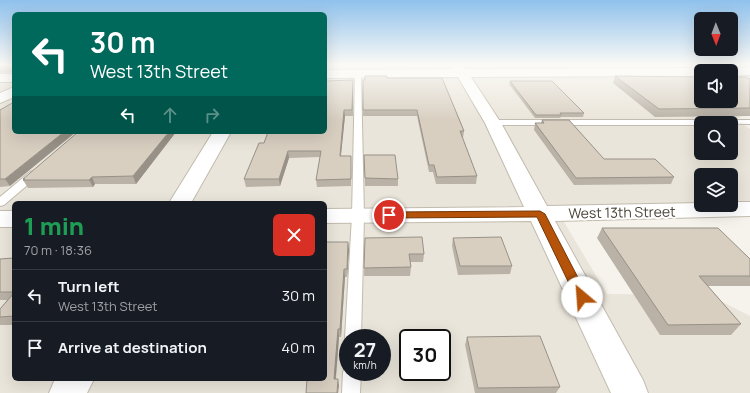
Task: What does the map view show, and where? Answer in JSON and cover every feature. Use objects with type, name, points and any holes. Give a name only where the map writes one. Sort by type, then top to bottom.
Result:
[{"type":"street","points":[[469,83],[493,123],[630,393]]},
{"type":"street","points":[[0,99],[12,92]]},
{"type":"street","points":[[181,201],[221,134]]},
{"type":"street","name":"West 13th Street","points":[[327,216],[540,214],[750,209]]},
{"type":"street","points":[[0,219],[12,219]]},
{"type":"street","points":[[67,393],[75,381]]},
{"type":"lane","points":[[353,329],[358,216],[358,83]]},
{"type":"lane","points":[[493,123],[749,123]]},
{"type":"lane","points":[[0,203],[42,168]]},
{"type":"lane","points":[[351,393],[352,381]]},
{"type":"shaded area","points":[[0,83],[12,83],[12,134],[327,134],[327,83],[694,83],[694,108],[738,108],[738,83],[750,83],[750,103],[738,119],[738,116],[694,116],[694,160],[738,160],[738,121],[750,129],[750,204],[738,204],[738,168],[694,168],[694,205],[555,207],[607,294],[709,295],[750,316],[750,393],[0,393]]},
{"type":"building","points":[[327,83],[353,83],[352,110],[344,110],[340,156],[351,156],[351,179],[316,180],[321,151],[288,151],[279,179],[244,179],[259,143],[264,143],[267,134],[327,134]]},
{"type":"building","points":[[363,83],[444,83],[464,131],[460,131],[477,176],[437,177],[434,165],[429,165],[417,110],[363,110]]},
{"type":"building","points":[[512,83],[554,83],[584,113],[560,113],[561,115],[536,115]]},
{"type":"building","points":[[625,83],[694,83],[694,108],[738,108],[738,83],[750,83],[750,108],[659,109]]},
{"type":"building","points":[[12,103],[12,134],[61,134],[5,179],[0,179],[0,110]]},
{"type":"building","points":[[542,120],[569,120],[604,159],[655,159],[674,177],[576,178],[535,123],[544,123]]},
{"type":"building","points":[[76,134],[167,134],[133,176],[92,177],[89,180],[23,179]]},
{"type":"building","points":[[364,155],[395,155],[398,179],[365,178]]},
{"type":"building","points":[[602,228],[718,228],[750,259],[750,276],[699,276],[741,324],[668,325]]},
{"type":"building","points":[[422,237],[424,254],[409,254],[411,267],[364,268],[365,238]]},
{"type":"building","points":[[501,237],[512,266],[460,266],[453,238]]},
{"type":"building","points":[[327,242],[348,242],[347,269],[344,269],[340,329],[338,329],[334,379],[338,379],[337,393],[306,393],[307,381],[327,381]]},
{"type":"building","points":[[12,258],[12,292],[0,292],[0,259]]},
{"type":"building","points":[[12,295],[12,316],[0,317],[0,309]]},
{"type":"building","points":[[540,336],[560,387],[478,388],[467,337]]},
{"type":"route","points":[[389,215],[540,214],[582,297]]}]
